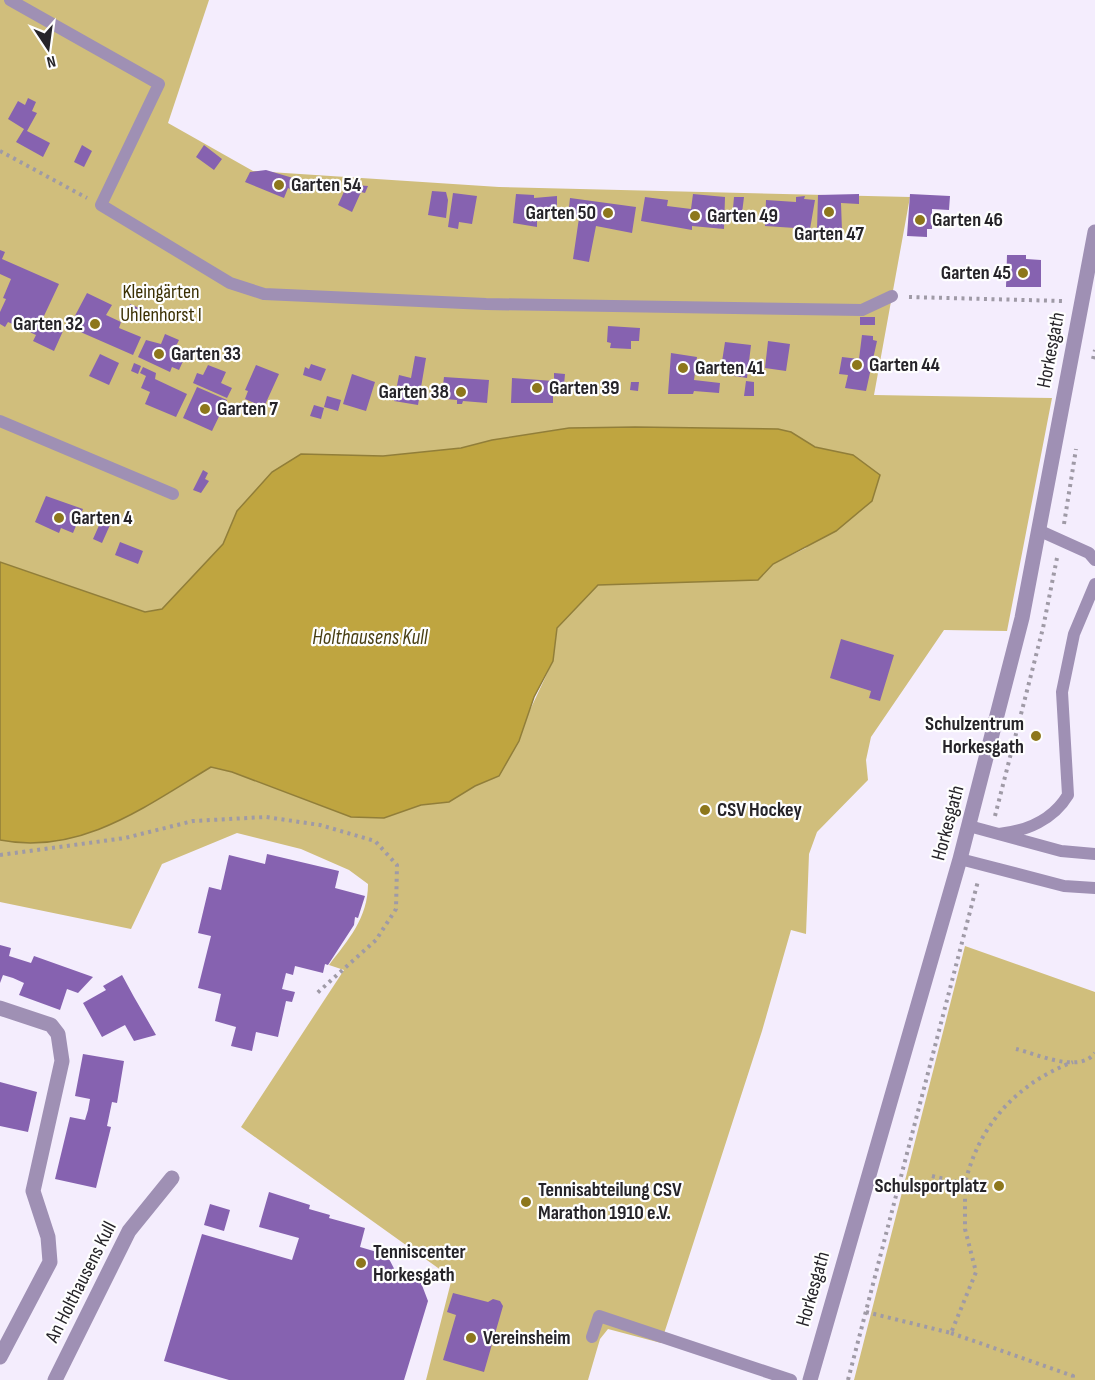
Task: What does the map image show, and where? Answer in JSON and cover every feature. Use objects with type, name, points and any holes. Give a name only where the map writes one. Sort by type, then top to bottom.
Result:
[{"type":"street","name":"Horkesgath","points":[[810,1380],[960,860],[1022,618],[1095,232]]},
{"type":"street","points":[[0,1008],[51,1025],[58,1034],[62,1061],[33,1191],[48,1237],[50,1262],[0,1357]]},
{"type":"street","name":"An Holthausens Kull","points":[[55,1380],[129,1231],[171,1178]]},
{"type":"lane","points":[[10,0],[159,84],[110,191],[100,205],[230,283],[264,294],[486,304],[862,309],[892,296]]},
{"type":"lane","points":[[0,422],[173,494]]},
{"type":"lane","points":[[1038,530],[1093,553]]},
{"type":"lane","points":[[999,834],[1016,832],[1032,826],[1060,808],[1068,795],[1062,692],[1074,634],[1095,584]]},
{"type":"lane","points":[[969,826],[1061,851],[1095,855]]},
{"type":"lane","points":[[960,860],[1064,886],[1095,888]]},
{"type":"lane","points":[[592,1337],[599,1316],[791,1380]]},
{"type":"path","points":[[0,151],[100,205]]},
{"type":"path","points":[[892,296],[1082,302]]},
{"type":"path","points":[[0,855],[125,838],[193,822],[266,817],[320,825],[375,841],[397,865],[396,909],[376,940],[316,994]]},
{"type":"path","points":[[848,1380],[965,929]]},
{"type":"path","points":[[1016,1049],[1073,1062]]},
{"type":"path","points":[[951,1333],[976,1272],[965,1229],[965,1184],[978,1145],[998,1114],[1029,1085],[1073,1062],[1088,1059],[1095,1053]]},
{"type":"path","points":[[932,1176],[965,1184]]},
{"type":"path","points":[[866,1312],[951,1333],[1070,1377],[1073,1367]]},
{"type":"green space","name":"Kleingärten Uhlenhorst I","points":[[0,0],[209,0],[168,123],[253,171],[499,187],[910,197],[874,395],[1052,398],[1007,631],[944,630],[871,737],[866,760],[868,780],[817,832],[809,854],[806,934],[791,930],[762,1031],[661,1343],[608,1329],[600,1339],[588,1380],[426,1380],[452,1278],[241,1127],[344,970],[329,965],[361,918],[368,884],[349,870],[301,849],[237,833],[162,864],[131,929],[0,902],[0,840],[29,843],[57,841],[84,834],[137,811],[211,767],[232,772],[351,817],[384,818],[421,805],[449,802],[475,786],[499,776],[553,661],[557,628],[598,584],[758,579],[773,564],[806,548],[853,455],[815,447],[791,432],[778,429],[569,428],[492,440],[461,448],[383,456],[347,456],[237,511],[223,544],[162,610],[145,612],[0,562]]},
{"type":"green space","name":"Schulsportplatz","points":[[965,946],[1095,992],[1095,1380],[854,1380]]},
{"type":"water","name":"Holthausens Kull","points":[[569,428],[778,429],[791,432],[815,447],[853,455],[880,475],[872,501],[836,531],[773,564],[758,580],[598,585],[557,628],[553,661],[534,697],[519,741],[499,776],[475,786],[449,802],[421,805],[384,818],[351,817],[232,772],[211,767],[137,811],[85,834],[58,841],[29,843],[0,840],[0,562],[145,612],[162,609],[223,544],[237,511],[272,472],[301,454],[383,456],[461,448],[492,440]]},
{"type":"building","points":[[28,98],[36,102],[32,111],[37,113],[27,131],[50,143],[43,157],[16,142],[24,129],[8,119],[18,101],[25,105]]},
{"type":"building","points":[[82,145],[92,151],[84,167],[74,162]]},
{"type":"building","points":[[204,145],[222,159],[214,170],[196,157]]},
{"type":"building","name":"Garten 54","points":[[266,170],[307,181],[301,194],[288,188],[284,198],[245,182],[250,172]]},
{"type":"building","points":[[347,185],[354,188],[355,185],[368,186],[365,193],[361,192],[352,212],[338,205]]},
{"type":"building","points":[[432,191],[446,192],[448,200],[446,218],[428,215]]},
{"type":"building","points":[[453,193],[477,196],[472,224],[459,222],[458,229],[448,227]]},
{"type":"building","points":[[516,194],[534,195],[534,198],[557,196],[557,210],[537,211],[537,227],[513,223]]},
{"type":"building","name":"Garten 49","points":[[693,194],[725,197],[724,229],[692,226],[692,230],[641,221],[645,197],[668,200],[667,206],[691,209]]},
{"type":"building","name":"Garten 47","points":[[859,194],[859,204],[841,203],[842,231],[817,230],[818,195]]},
{"type":"building","name":"Garten 46","points":[[910,194],[950,196],[949,210],[932,209],[932,229],[927,229],[927,237],[907,236]]},
{"type":"building","points":[[805,196],[804,199],[815,200],[810,229],[765,226],[766,200],[796,202],[796,197]]},
{"type":"building","points":[[734,197],[744,197],[741,221],[732,220]]},
{"type":"building","name":"Garten 50","points":[[570,198],[636,207],[632,233],[596,226],[589,262],[573,259],[579,218],[568,217]]},
{"type":"building","points":[[0,250],[5,252],[2,259],[59,284],[43,318],[63,331],[54,351],[33,341],[36,335],[8,322],[5,327],[0,324],[0,312],[6,299],[3,298],[11,279],[0,274]]},
{"type":"building","name":"Garten 45","points":[[1007,255],[1026,255],[1026,259],[1041,260],[1041,287],[1006,287]]},
{"type":"building","name":"Garten 32","points":[[87,293],[112,305],[106,315],[121,322],[119,328],[141,337],[133,355],[69,327]]},
{"type":"building","points":[[130,304],[144,310],[139,321],[126,315]]},
{"type":"building","points":[[860,317],[875,317],[875,325],[860,325]]},
{"type":"building","points":[[608,326],[640,328],[639,341],[631,341],[631,349],[610,348],[611,343],[607,342]]},
{"type":"building","name":"Garten 33","points":[[165,334],[179,340],[174,350],[179,352],[177,356],[184,359],[179,370],[172,367],[170,372],[138,357],[146,340],[161,344]]},
{"type":"building","name":"Garten 44","points":[[862,335],[873,336],[873,340],[877,341],[866,391],[845,388],[848,375],[839,374],[842,357],[859,359]]},
{"type":"building","points":[[768,341],[790,344],[786,371],[765,368]]},
{"type":"building","points":[[725,342],[751,345],[747,378],[734,376],[735,370],[721,368]]},
{"type":"building","name":"Garten 41","points":[[671,353],[697,357],[694,380],[720,383],[719,393],[694,391],[693,394],[668,394]]},
{"type":"building","points":[[100,354],[119,363],[109,385],[89,376]]},
{"type":"building","points":[[415,356],[426,358],[418,405],[394,401],[399,375],[411,378]]},
{"type":"building","points":[[134,363],[141,366],[138,374],[131,371]]},
{"type":"building","points":[[311,364],[326,369],[321,381],[303,375],[305,367],[309,369]]},
{"type":"building","points":[[208,365],[226,372],[221,383],[232,388],[227,398],[193,383],[197,373],[203,375]]},
{"type":"building","points":[[256,365],[279,374],[264,407],[245,399],[248,391],[245,390]]},
{"type":"building","points":[[143,367],[156,373],[155,379],[187,394],[176,417],[145,404],[150,392],[141,388],[146,376],[140,373]]},
{"type":"building","name":"Garten 39","points":[[554,373],[565,374],[563,396],[553,396],[553,403],[511,403],[512,378],[554,381]]},
{"type":"building","points":[[352,374],[375,382],[366,411],[343,404]]},
{"type":"building","name":"Garten 38","points":[[444,377],[489,380],[487,403],[463,401],[462,404],[457,404],[457,400],[434,398],[435,384],[443,385]]},
{"type":"building","points":[[746,381],[754,382],[754,396],[744,396]]},
{"type":"building","points":[[631,382],[639,382],[638,391],[630,390]]},
{"type":"building","name":"Garten 7","points":[[197,387],[227,400],[212,431],[183,418]]},
{"type":"building","points":[[327,396],[341,400],[338,411],[324,407]]},
{"type":"building","points":[[314,405],[324,408],[321,419],[310,416]]},
{"type":"building","points":[[203,470],[208,473],[205,479],[209,481],[201,493],[193,490]]},
{"type":"building","name":"Garten 4","points":[[46,496],[83,509],[73,533],[61,528],[59,533],[35,522]]},
{"type":"building","points":[[101,521],[110,525],[102,543],[93,539]]},
{"type":"building","points":[[120,542],[143,551],[138,564],[115,555]]},
{"type":"building","points":[[841,639],[894,655],[880,701],[869,698],[871,691],[830,678]]},
{"type":"building","points":[[267,854],[339,871],[335,888],[365,896],[358,918],[355,917],[354,925],[328,965],[325,964],[323,973],[295,966],[293,975],[286,973],[282,989],[295,992],[292,1002],[286,1001],[278,1037],[256,1032],[252,1051],[231,1046],[236,1027],[215,1021],[221,994],[198,988],[211,936],[198,933],[209,887],[221,890],[229,855],[265,864]]},
{"type":"building","points":[[0,945],[11,948],[9,956],[31,963],[34,956],[93,977],[78,993],[67,989],[60,1010],[19,995],[24,983],[13,978],[3,975],[0,983]]},
{"type":"building","points":[[122,975],[156,1035],[134,1041],[125,1025],[102,1037],[83,1003],[106,990],[103,986]]},
{"type":"building","points":[[83,1054],[124,1061],[117,1103],[112,1102],[107,1126],[111,1127],[96,1188],[55,1179],[70,1117],[85,1120],[88,1110],[90,1099],[75,1096]]},
{"type":"building","points":[[0,1082],[37,1092],[28,1132],[0,1126]]},
{"type":"building","points":[[269,1192],[310,1205],[309,1209],[330,1215],[329,1218],[365,1228],[360,1247],[387,1255],[400,1280],[406,1276],[420,1280],[428,1301],[404,1380],[229,1380],[164,1361],[202,1234],[292,1260],[299,1238],[259,1227]]},
{"type":"building","points":[[210,1204],[230,1210],[224,1231],[204,1225]]},
{"type":"building","name":"Vereinsheim","points":[[453,1293],[488,1302],[493,1299],[500,1301],[503,1306],[484,1372],[443,1360],[456,1315],[447,1312]]},
{"type":"place","name":"Garten 54","points":[[279,185]]},
{"type":"place","name":"Garten 47","points":[[829,212]]},
{"type":"place","name":"Garten 50","points":[[608,213]]},
{"type":"place","name":"Garten 49","points":[[695,216]]},
{"type":"place","name":"Garten 46","points":[[920,220]]},
{"type":"place","name":"Garten 45","points":[[1023,273]]},
{"type":"place","name":"Garten 32","points":[[95,324]]},
{"type":"place","name":"Garten 33","points":[[159,354]]},
{"type":"place","name":"Garten 44","points":[[857,365]]},
{"type":"place","name":"Garten 41","points":[[683,368]]},
{"type":"place","name":"Garten 39","points":[[537,388]]},
{"type":"place","name":"Garten 38","points":[[461,392]]},
{"type":"place","name":"Garten 7","points":[[205,409]]},
{"type":"place","name":"Garten 4","points":[[59,518]]},
{"type":"place","name":"Schulzentrum Horkesgath","points":[[1036,736]]},
{"type":"place","name":"CSV Hockey","points":[[705,810]]},
{"type":"place","name":"Schulsportplatz","points":[[999,1186]]},
{"type":"place","name":"Tennisabteilung CSV Marathon 1910 e.V.","points":[[526,1202]]},
{"type":"place","name":"Tenniscenter Horkesgath","points":[[361,1263]]},
{"type":"place","name":"Vereinsheim","points":[[471,1338]]}]
